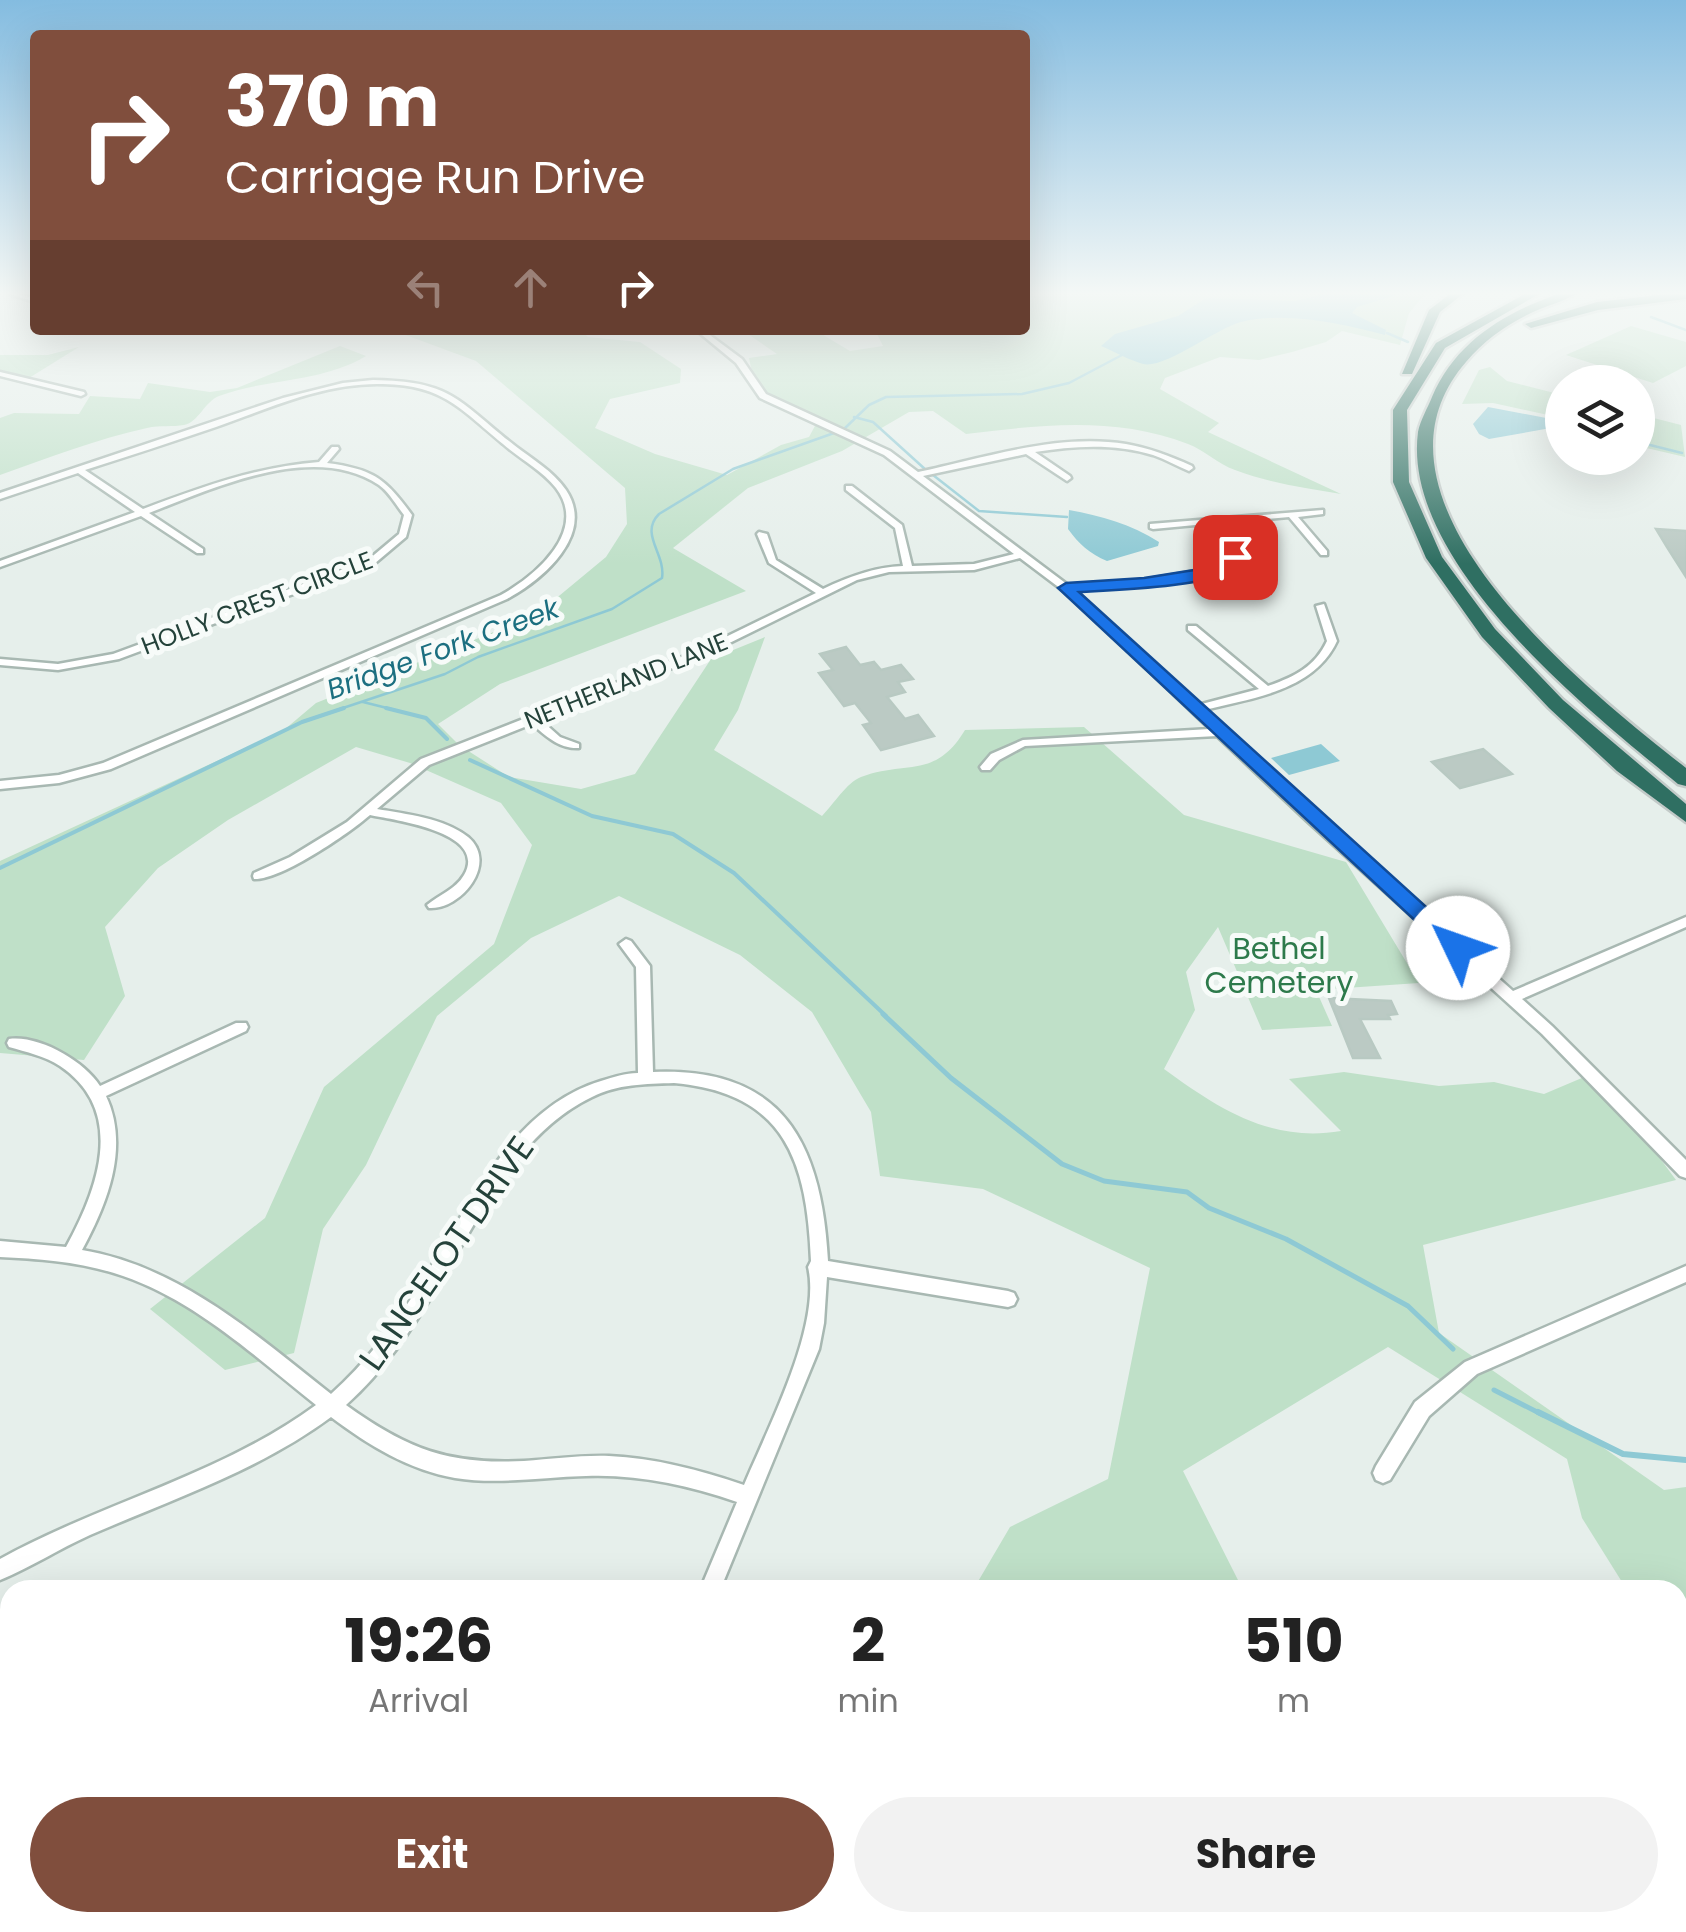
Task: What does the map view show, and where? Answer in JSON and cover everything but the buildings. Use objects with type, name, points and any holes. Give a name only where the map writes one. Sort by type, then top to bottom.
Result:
[{"type":"highway","points":[[1404,384],[1394,408],[1397,465],[1407,507],[1450,586],[1496,644],[1552,702],[1686,815]]},
{"type":"highway","points":[[1397,428],[1411,384]]},
{"type":"highway","points":[[1442,384],[1434,396],[1422,446],[1430,485],[1450,536],[1530,642],[1587,700],[1686,779]]},
{"type":"street","points":[[41,384],[81,394]]},
{"type":"street","points":[[0,496],[315,392],[382,384]]},
{"type":"street","points":[[0,785],[59,779],[126,759],[516,592],[543,570],[558,550],[570,522],[570,506],[560,488],[450,397],[423,386],[404,384]]},
{"type":"street","points":[[754,384],[774,404],[872,445],[1066,588],[1512,997],[1686,1171]]},
{"type":"street","points":[[917,475],[1077,445],[1116,445],[1156,453],[1188,468]]},
{"type":"street","points":[[321,465],[335,448]]},
{"type":"street","points":[[1030,453],[1066,478]]},
{"type":"street","name":"HOLLY CREST CIRCLE","points":[[0,564],[253,473],[321,465],[367,473],[400,502],[408,525],[393,547],[359,568],[115,657],[58,666],[0,662]]},
{"type":"street","points":[[79,470],[200,552]]},
{"type":"street","points":[[849,488],[899,527],[908,568]]},
{"type":"street","points":[[1153,526],[1320,512]]},
{"type":"street","points":[[1292,514],[1324,554]]},
{"type":"street","points":[[1066,588],[1144,583],[1230,568],[1236,563],[1235,557],[1208,522]]},
{"type":"street","points":[[762,534],[772,561],[781,570],[822,593]]},
{"type":"street","name":"NETHERLAND LANE","points":[[259,876],[294,860],[368,811],[404,776],[425,762],[701,654],[871,572],[974,566],[1020,554]]},
{"type":"street","points":[[1196,710],[1306,675],[1327,656],[1332,634],[1321,606]]},
{"type":"street","points":[[1192,628],[1265,689]]},
{"type":"street","points":[[533,720],[556,739],[575,746]]},
{"type":"street","points":[[986,767],[995,757],[1022,743],[1220,732]]},
{"type":"street","points":[[368,811],[436,827],[460,836],[471,846],[475,867],[467,881],[434,906]]},
{"type":"street","points":[[1512,997],[1686,922]]},
{"type":"street","points":[[626,944],[642,966],[646,1076]]},
{"type":"street","points":[[97,1094],[241,1027]]},
{"type":"street","points":[[14,1043],[68,1063],[97,1094],[107,1119],[109,1161],[100,1198],[72,1252]]},
{"type":"street","name":"LANCELOT DRIVE","points":[[0,1570],[72,1531],[263,1449],[332,1406],[406,1320],[503,1162],[528,1132],[577,1097],[646,1076],[714,1083],[750,1098],[779,1120],[799,1145],[812,1177],[817,1267],[816,1318],[810,1349],[714,1580]]},
{"type":"street","points":[[0,1249],[72,1252],[149,1276],[182,1292],[384,1441],[442,1466],[499,1473],[588,1466],[642,1468],[693,1476],[749,1497]]},
{"type":"street","points":[[817,1267],[1008,1300]]},
{"type":"street","points":[[1383,1473],[1422,1409],[1471,1368],[1686,1274]]},
{"type":"green space","points":[[147,384],[210,392],[266,384],[219,396],[184,425],[128,432],[0,475],[0,418],[14,413],[79,414],[90,396],[140,399]]},
{"type":"green space","name":"Bethel Cemetery","points":[[503,384],[675,384],[610,399],[595,428],[655,454],[727,475],[781,445],[809,437],[816,424],[772,401],[758,385],[1162,384],[1160,389],[1219,423],[1208,432],[1341,494],[1248,475],[1188,444],[1133,429],[1077,425],[966,434],[933,411],[909,412],[842,451],[748,488],[673,548],[746,591],[500,684],[438,724],[459,745],[509,777],[581,789],[635,774],[711,659],[765,637],[738,710],[714,750],[822,816],[856,780],[931,762],[954,746],[965,730],[1084,727],[1184,815],[1346,862],[1419,983],[1316,990],[1332,1026],[1262,1030],[1218,927],[1186,972],[1195,1010],[1164,1069],[1247,1120],[1292,1132],[1316,1133],[1341,1131],[1289,1079],[1344,1072],[1439,1086],[1494,1082],[1544,1094],[1596,1072],[1676,1180],[1423,1245],[1439,1333],[1664,1490],[1686,1487],[1686,1580],[1621,1580],[1582,1518],[1567,1459],[1388,1347],[1183,1471],[1238,1580],[979,1580],[1010,1527],[1108,1479],[1150,1268],[983,1189],[880,1176],[871,1112],[812,1012],[740,955],[619,896],[531,938],[437,1016],[366,1165],[323,1229],[294,1353],[225,1370],[150,1309],[265,1218],[324,1087],[494,944],[532,845],[501,803],[410,763],[356,747],[228,820],[158,868],[105,927],[125,996],[84,1060],[0,1053],[0,861],[284,730],[316,703],[536,615],[606,557],[627,524],[625,488]]},
{"type":"green space","points":[[1472,384],[1519,384],[1545,391],[1545,414],[1493,403],[1462,404]]},
{"type":"green space","points":[[1655,418],[1681,425],[1685,457],[1655,450]]},
{"type":"water","points":[[1488,407],[1545,418],[1545,429],[1489,439],[1479,434],[1473,424]]},
{"type":"water","points":[[1069,510],[1127,526],[1159,542],[1158,546],[1107,561],[1085,548],[1068,529]]},
{"type":"water","points":[[1321,744],[1340,761],[1289,775],[1271,758]]},
{"type":"waterway","name":"Bridge Fork Creek","points":[[856,418],[886,397],[1022,394],[1064,384]]},
{"type":"waterway","name":"Bridge Fork Creek","points":[[844,429],[856,418]]},
{"type":"waterway","points":[[856,418],[873,422],[926,470]]},
{"type":"waterway","name":"Bridge Fork Creek","points":[[337,710],[445,674],[478,657],[612,609],[662,578],[652,537],[659,514],[733,469],[834,433]]},
{"type":"waterway","points":[[1655,446],[1682,453]]},
{"type":"waterway","points":[[933,475],[979,511],[1067,517]]},
{"type":"waterway","points":[[363,702],[395,710]]},
{"type":"waterway","name":"Bridge Fork Creek","points":[[0,868],[302,722],[344,708]]},
{"type":"waterway","points":[[386,708],[426,718],[447,739]]},
{"type":"waterway","points":[[470,760],[592,816],[673,834],[734,873],[886,1016]]},
{"type":"waterway","points":[[883,1014],[951,1078],[1062,1164],[1104,1181],[1187,1192],[1209,1208],[1286,1239],[1408,1306],[1453,1349]]},
{"type":"waterway","points":[[1494,1390],[1543,1415]]},
{"type":"waterway","points":[[1538,1412],[1623,1454],[1686,1460]]},
{"type":"route","points":[[1235,557],[1234,566],[1223,570],[1144,583],[1066,588],[1312,818],[1458,948]]}]
